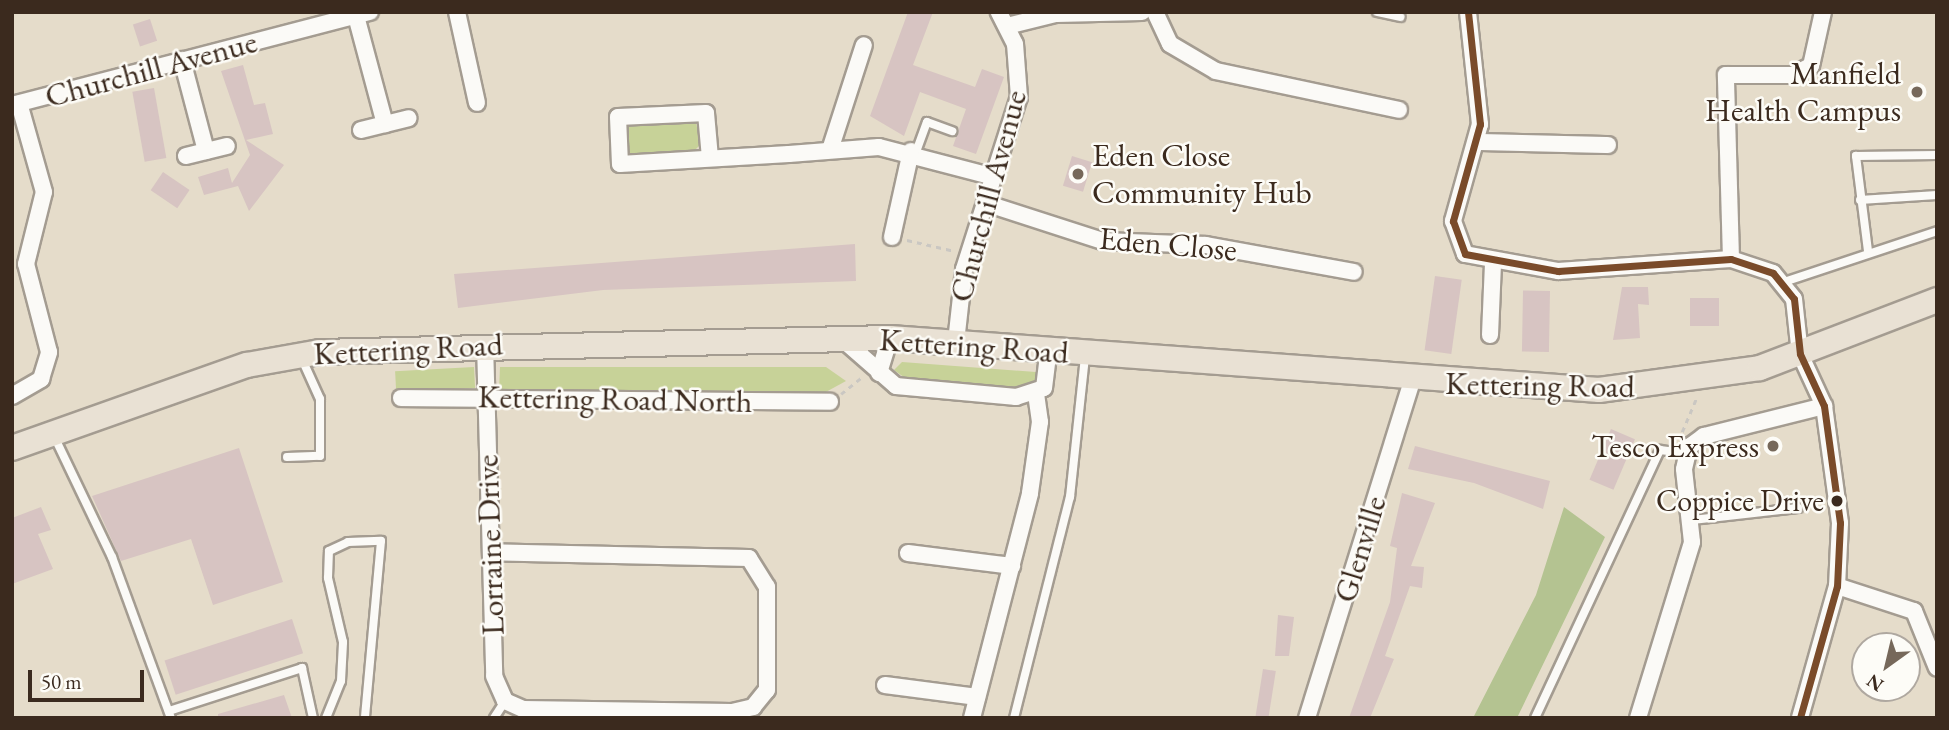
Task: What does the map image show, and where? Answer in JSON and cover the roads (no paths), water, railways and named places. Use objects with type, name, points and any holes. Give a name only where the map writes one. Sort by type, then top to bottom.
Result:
[{"type":"main road","name":"Kettering Road","points":[[12,448],[186,384],[301,354],[485,344],[890,338],[1412,381],[1599,390],[1696,380],[1800,354],[1937,300]]},
{"type":"street","points":[[457,12],[477,103]]},
{"type":"street","points":[[1003,19],[1056,14],[1142,12]]},
{"type":"street","points":[[1155,12],[1170,44],[1208,67],[1399,110]]},
{"type":"street","points":[[1468,12],[1478,142],[1452,230],[1465,254],[1493,264],[1558,271],[1731,259],[1757,264],[1784,282],[1800,319],[1800,354],[1824,406],[1838,486],[1837,586],[1800,718]]},
{"type":"street","points":[[1731,259],[1726,75],[1793,75],[1811,66],[1823,12]]},
{"type":"street","points":[[363,14],[385,124]]},
{"type":"street","name":"Churchill Avenue","points":[[15,104],[363,14]]},
{"type":"street","name":"Churchill Avenue","points":[[956,342],[968,254],[1019,97],[1018,60],[1003,19]]},
{"type":"street","points":[[830,150],[864,45]]},
{"type":"street","points":[[181,60],[206,151]]},
{"type":"street","points":[[12,396],[41,379],[49,352],[26,264],[44,192],[15,104]]},
{"type":"street","points":[[710,159],[706,113],[618,117],[620,164],[710,159],[830,150],[914,152],[994,177]]},
{"type":"street","points":[[361,130],[409,118]]},
{"type":"street","points":[[1478,142],[1608,145]]},
{"type":"street","points":[[186,156],[227,145]]},
{"type":"street","points":[[892,237],[914,152]]},
{"type":"street","name":"Eden Close","points":[[985,203],[1103,241],[1206,245],[1354,272]]},
{"type":"street","points":[[1490,335],[1493,264]]},
{"type":"street","points":[[840,337],[880,374],[901,388],[1036,395]]},
{"type":"street","points":[[880,374],[890,338]]},
{"type":"street","name":"Lorraine Drive","points":[[485,344],[494,676],[505,701]]},
{"type":"street","points":[[972,718],[1012,566],[1037,447],[1036,395],[1046,383],[1049,350]]},
{"type":"street","name":"Glenville","points":[[1307,718],[1412,381]]},
{"type":"street","name":"Kettering Road North","points":[[401,398],[830,402]]},
{"type":"street","points":[[1638,718],[1688,559],[1692,520],[1679,451],[1704,436],[1824,406]]},
{"type":"street","points":[[491,552],[738,554],[758,567],[767,587],[769,679],[753,707],[732,712],[523,709],[505,701]]},
{"type":"street","points":[[908,553],[1012,566]]},
{"type":"street","points":[[1837,586],[1914,611],[1937,668]]},
{"type":"street","points":[[886,685],[977,697]]},
{"type":"lane","points":[[1377,12],[1400,18]]},
{"type":"lane","points":[[914,152],[927,122],[952,131]]},
{"type":"lane","points":[[1868,251],[1856,156],[1937,155]]},
{"type":"lane","points":[[1860,200],[1937,195]]},
{"type":"lane","points":[[1784,282],[1868,251],[1937,231]]},
{"type":"lane","points":[[287,457],[320,456],[320,400],[301,354]]},
{"type":"lane","points":[[1014,718],[1068,506],[1085,354]]},
{"type":"lane","points":[[53,433],[112,557],[170,714],[302,668],[313,718]]},
{"type":"lane","points":[[1535,718],[1660,450],[1679,451]]},
{"type":"lane","points":[[1692,520],[1798,508]]},
{"type":"lane","points":[[326,718],[341,681],[343,642],[328,578],[329,551],[348,542],[381,541],[365,718]]},
{"type":"lane","points":[[494,718],[505,701]]},
{"type":"place","name":"Manfield Health Campus","points":[[1917,92]]},
{"type":"place","name":"Eden Close Community Hub","points":[[1078,174]]},
{"type":"place","name":"Tesco Express","points":[[1773,446]]},
{"type":"place","name":"Coppice Drive","points":[[1837,501]]}]
